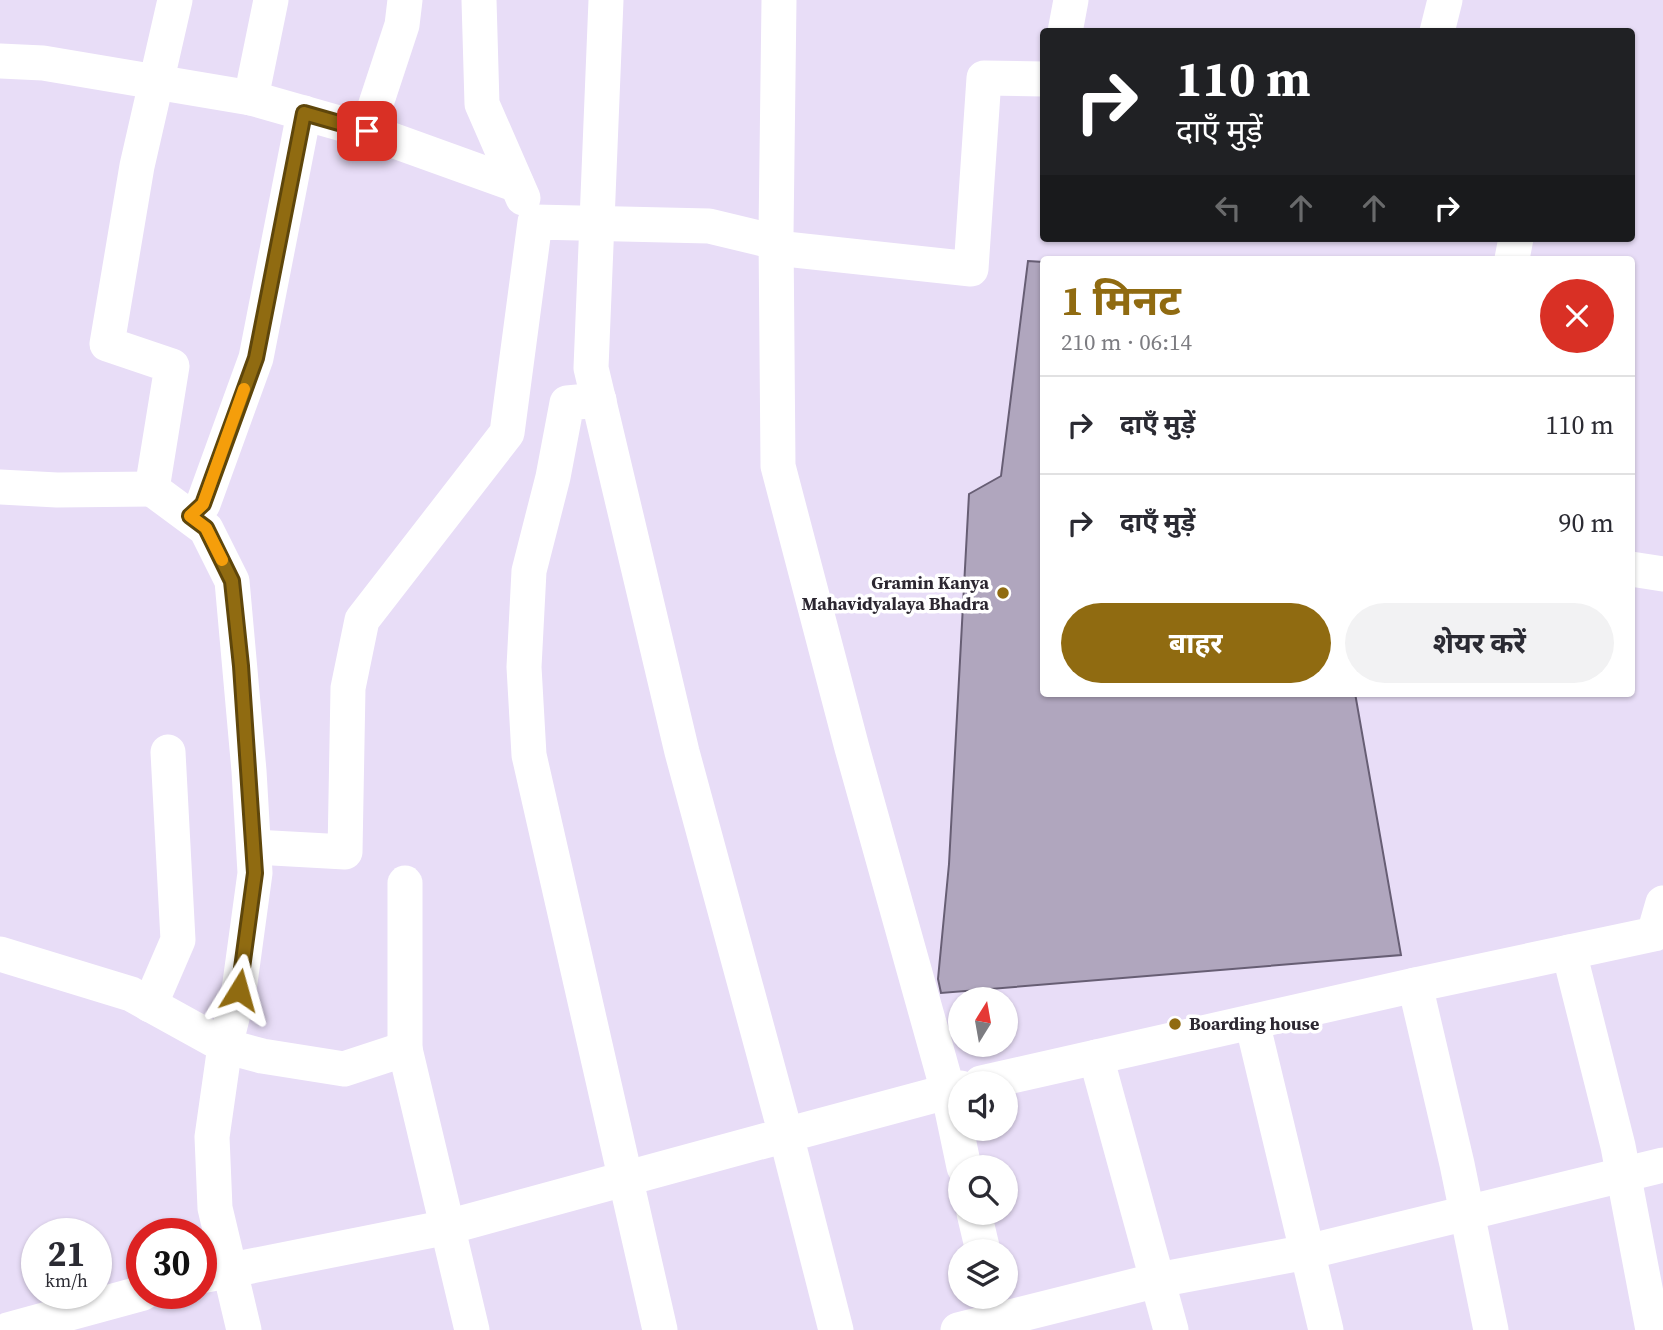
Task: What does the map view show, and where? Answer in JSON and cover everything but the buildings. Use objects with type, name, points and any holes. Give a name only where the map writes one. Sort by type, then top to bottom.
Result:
[{"type":"street","points":[[152,489],[172,366],[107,344],[137,166],[175,0]]},
{"type":"street","points":[[251,99],[271,0]]},
{"type":"street","points":[[367,131],[402,25],[405,0]]},
{"type":"street","points":[[254,847],[345,852],[348,688],[362,620],[507,433],[535,222],[482,104],[480,0]]},
{"type":"street","points":[[606,0],[591,368],[682,752],[836,1330]]},
{"type":"street","points":[[779,0],[776,245],[778,466],[852,748],[949,1071]]},
{"type":"street","points":[[1066,28],[1071,0]]},
{"type":"street","points":[[0,61],[43,64],[251,99],[367,131],[517,185]]},
{"type":"street","points":[[535,222],[709,226],[776,245],[971,269],[984,78],[1040,79]]},
{"type":"street","points":[[190,516],[203,504],[256,358],[304,113]]},
{"type":"street","points":[[599,400],[567,403],[553,477],[530,571],[524,667],[529,755],[660,1330]]},
{"type":"street","points":[[0,487],[57,490],[152,489],[206,528],[232,581],[241,666],[255,873],[239,990],[225,1046],[212,1137],[215,1218]]},
{"type":"street","points":[[1635,570],[1663,574]]},
{"type":"street","points":[[150,1005],[178,940],[168,752]]},
{"type":"street","points":[[405,883],[405,1049],[472,1330]]},
{"type":"street","points":[[1018,1075],[1654,934],[1663,904]]},
{"type":"street","points":[[1569,952],[1623,1175],[1653,1330]]},
{"type":"street","points":[[0,954],[131,994],[225,1046],[262,1056],[344,1069],[405,1049]]},
{"type":"street","points":[[1415,985],[1467,1211],[1491,1330]]},
{"type":"street","points":[[1252,1022],[1326,1330]]},
{"type":"street","points":[[1096,1057],[1171,1330]]},
{"type":"street","points":[[217,1273],[448,1227],[948,1091]]},
{"type":"street","points":[[958,1330],[996,1315],[1158,1280],[1307,1252],[1663,1165]]},
{"type":"street","points":[[217,1275],[244,1330]]},
{"type":"street","points":[[8,1330],[126,1298]]},
{"type":"slow traffic","points":[[222,560],[206,528],[190,516],[203,504],[244,389]]},
{"type":"place","name":"Gramin Kanya Mahavidyalaya Bhadra","points":[[1003,593]]},
{"type":"place","name":"Boarding house","points":[[1175,1024]]},
{"type":"route","points":[[239,990],[255,873],[241,666],[232,581],[206,528],[190,516],[203,504],[256,358],[304,113],[367,131]]}]
